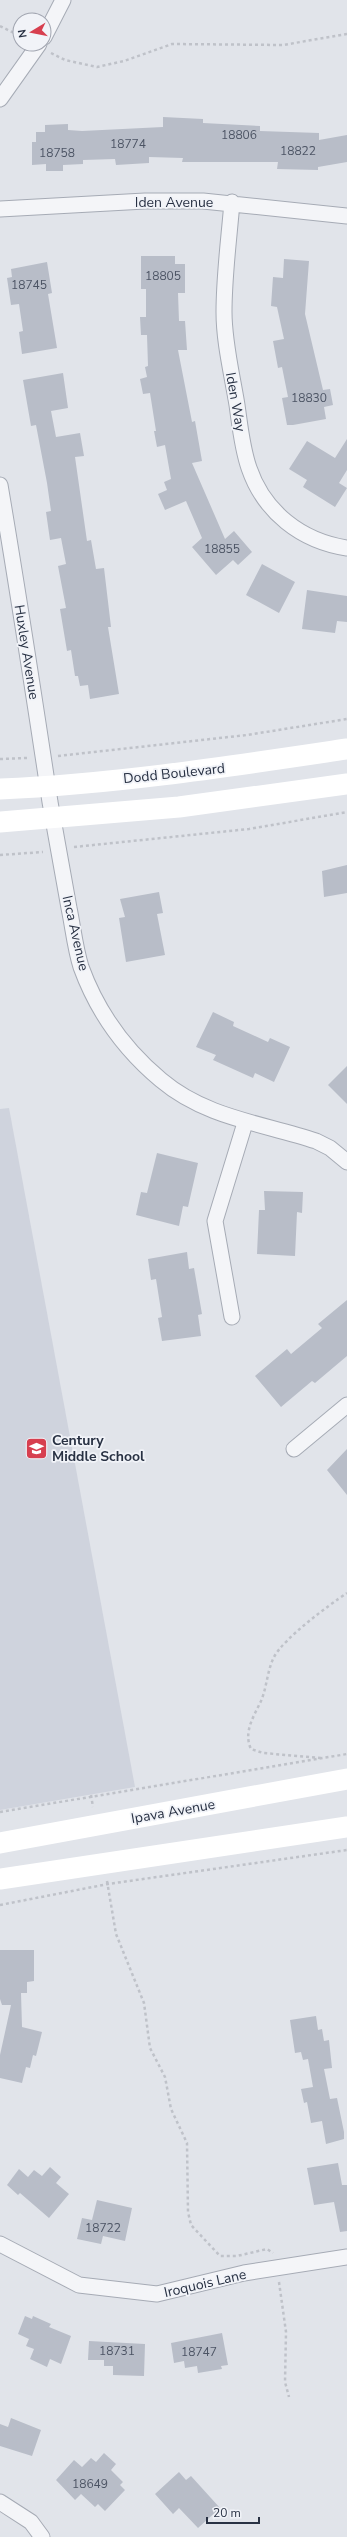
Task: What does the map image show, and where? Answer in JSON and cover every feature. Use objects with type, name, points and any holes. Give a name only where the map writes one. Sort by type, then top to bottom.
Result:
[{"type":"street","points":[[52,21],[63,0]]},
{"type":"street","points":[[0,100],[34,52]]},
{"type":"street","name":"Iden Avenue","points":[[0,209],[166,201],[232,202],[323,215],[347,216]]},
{"type":"street","name":"Iden Way","points":[[232,202],[225,293],[225,332],[248,466],[261,494],[281,518],[319,542],[347,548]]},
{"type":"street","name":"Huxley Avenue","points":[[0,485],[53,819]]},
{"type":"street","name":"Dodd Boulevard","points":[[0,789],[229,767],[347,749]]},
{"type":"street","points":[[0,822],[53,819],[257,798],[347,784]]},
{"type":"street","name":"Inca Avenue","points":[[53,819],[81,966],[112,1029],[134,1055],[161,1081],[189,1099],[219,1114],[245,1123],[316,1141],[330,1148],[347,1162]]},
{"type":"street","points":[[232,1317],[215,1221],[245,1123]]},
{"type":"street","points":[[294,1449],[347,1405]]},
{"type":"street","name":"Ipava Avenue","points":[[0,1843],[347,1779]]},
{"type":"street","points":[[0,1879],[347,1827]]},
{"type":"street","name":"Iroquois Lane","points":[[0,2244],[78,2284],[158,2294],[244,2273],[347,2257]]},
{"type":"street","points":[[0,2502],[30,2522],[42,2537]]},
{"type":"path","points":[[0,26],[12,32]]},
{"type":"path","points":[[52,50],[66,60],[97,67],[124,61],[172,44],[283,45],[347,34]]},
{"type":"path","points":[[68,755],[247,735],[347,719]]},
{"type":"path","points":[[0,855],[249,830],[347,812]]},
{"type":"path","points":[[323,1758],[263,1753],[251,1749],[248,1743],[248,1729],[263,1697],[267,1672],[275,1655],[322,1610],[347,1593]]},
{"type":"path","points":[[0,1812],[347,1754]]},
{"type":"path","points":[[0,1905],[108,1884],[347,1850]]},
{"type":"path","points":[[108,1884],[116,1934],[144,2003],[150,2048],[165,2078],[171,2109],[187,2143],[188,2212],[191,2225],[220,2256],[237,2256],[267,2248],[274,2254],[286,2332],[285,2382],[289,2397]]},
{"type":"shaded area","name":"Century Middle School","points":[[9,1108],[135,1787],[0,1810],[0,1109]]},
{"type":"building","points":[[163,117],[203,119],[203,123],[260,126],[260,131],[319,133],[319,140],[347,135],[347,162],[318,167],[318,170],[277,169],[278,162],[182,162],[183,158],[149,157],[149,163],[116,165],[115,159],[83,160],[83,164],[63,165],[63,171],[46,171],[46,164],[32,165],[32,142],[36,142],[36,132],[45,132],[45,125],[68,124],[68,130],[82,131],[163,127]]},
{"type":"building","points":[[141,256],[175,256],[175,264],[185,264],[185,293],[178,293],[179,321],[185,321],[187,350],[178,350],[192,422],[195,421],[202,461],[192,463],[225,539],[234,531],[252,552],[238,565],[233,560],[216,575],[192,547],[202,538],[186,501],[165,510],[158,494],[167,490],[164,482],[171,479],[165,445],[157,447],[150,393],[143,394],[140,379],[147,377],[145,367],[148,366],[147,335],[141,335],[140,317],[146,317],[146,289],[141,289]]},
{"type":"building","points":[[284,259],[309,261],[305,314],[323,390],[330,389],[333,405],[324,407],[326,419],[293,425],[287,425],[282,398],[288,397],[282,367],[278,368],[273,341],[284,339],[277,307],[271,306],[273,277],[283,278]]},
{"type":"building","points":[[47,262],[52,293],[48,294],[57,348],[22,354],[19,332],[23,331],[19,304],[11,305],[7,278],[12,277],[11,269]]},
{"type":"building","points":[[63,373],[68,408],[51,411],[56,437],[80,433],[84,456],[75,457],[87,541],[91,540],[96,569],[104,568],[111,627],[108,627],[119,694],[90,699],[88,685],[80,686],[78,676],[75,676],[71,650],[67,651],[60,609],[66,608],[58,566],[66,564],[61,538],[50,540],[46,512],[51,511],[47,483],[36,425],[31,426],[23,380]]},
{"type":"building","points":[[347,439],[347,470],[339,483],[347,488],[335,507],[303,487],[307,480],[289,469],[307,441],[335,458]]},
{"type":"building","points":[[262,564],[295,582],[279,613],[246,595]]},
{"type":"building","points":[[307,590],[347,596],[347,622],[337,621],[335,633],[302,629]]},
{"type":"building","points":[[347,865],[347,893],[324,897],[322,871]]},
{"type":"building","points":[[159,892],[163,913],[157,914],[165,955],[126,962],[119,918],[125,917],[120,899]]},
{"type":"building","points":[[213,1012],[234,1022],[233,1026],[268,1042],[270,1038],[290,1047],[274,1082],[255,1073],[253,1078],[213,1060],[216,1055],[196,1047]]},
{"type":"building","points":[[347,1066],[347,1104],[328,1085]]},
{"type":"building","points":[[157,1153],[198,1163],[188,1207],[183,1206],[179,1226],[136,1215],[141,1192],[147,1193]]},
{"type":"building","points":[[264,1191],[303,1192],[302,1213],[297,1212],[295,1256],[257,1254],[259,1210],[265,1210]]},
{"type":"building","points":[[187,1252],[189,1269],[194,1268],[202,1314],[198,1315],[201,1336],[162,1341],[158,1318],[162,1317],[156,1279],[151,1280],[148,1259]]},
{"type":"building","points":[[347,1300],[347,1356],[315,1383],[312,1381],[281,1407],[255,1376],[287,1349],[291,1354],[322,1328],[318,1324]]},
{"type":"building","points":[[347,1449],[347,1495],[327,1470]]},
{"type":"building","points":[[0,1950],[34,1950],[34,1981],[27,1982],[27,1993],[21,1993],[22,2027],[42,2032],[36,2056],[33,2055],[30,2068],[26,2067],[22,2083],[0,2078],[0,2055],[11,2005],[2,2005],[0,1999]]},
{"type":"building","points":[[316,2016],[318,2030],[322,2029],[324,2041],[329,2040],[332,2068],[324,2069],[330,2099],[337,2098],[344,2132],[344,2139],[326,2144],[322,2121],[311,2123],[307,2102],[304,2103],[301,2089],[313,2087],[308,2059],[303,2060],[301,2052],[295,2053],[290,2020]]},
{"type":"building","points":[[338,2163],[342,2185],[347,2185],[347,2231],[340,2232],[334,2202],[314,2205],[307,2168]]},
{"type":"building","points":[[50,2167],[61,2177],[56,2183],[69,2194],[49,2218],[20,2193],[18,2195],[7,2185],[19,2169],[28,2177],[34,2170],[42,2176]]},
{"type":"building","points":[[97,2200],[132,2208],[125,2241],[103,2236],[101,2244],[77,2239],[82,2218],[92,2220]]},
{"type":"building","points":[[25,2316],[32,2319],[33,2316],[51,2324],[49,2327],[71,2336],[61,2364],[50,2359],[47,2367],[30,2359],[34,2349],[26,2346],[29,2339],[18,2334]]},
{"type":"building","points":[[222,2333],[228,2365],[221,2366],[222,2369],[198,2373],[197,2366],[185,2368],[184,2361],[174,2363],[171,2343]]},
{"type":"building","points":[[89,2341],[145,2344],[144,2376],[113,2375],[113,2366],[104,2366],[104,2360],[88,2360]]},
{"type":"building","points":[[11,2418],[41,2430],[32,2456],[0,2446],[0,2424],[8,2427]]},
{"type":"building","points":[[104,2453],[116,2464],[111,2470],[123,2482],[120,2485],[125,2490],[105,2511],[98,2504],[95,2507],[81,2494],[75,2500],[56,2480],[74,2460],[82,2467],[91,2458],[96,2462]]},
{"type":"building","points":[[179,2472],[186,2480],[191,2476],[220,2508],[198,2528],[179,2508],[173,2514],[155,2494]]},
{"type":"place","name":"Century Middle School","points":[[36,1448]]}]
